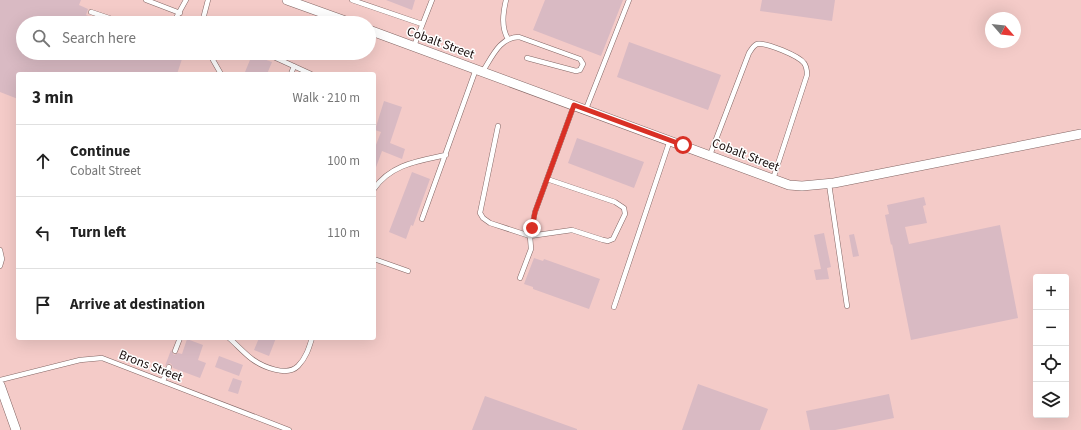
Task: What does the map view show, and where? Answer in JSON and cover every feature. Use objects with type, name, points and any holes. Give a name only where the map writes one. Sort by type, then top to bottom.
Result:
[{"type":"street","points":[[287,0],[332,16]]},
{"type":"street","name":"Cobalt Street","points":[[376,32],[789,185],[802,186],[829,184],[1081,134]]},
{"type":"street","points":[[0,385],[16,430]]},
{"type":"lane","points":[[146,0],[180,13]]},
{"type":"lane","points":[[178,16],[186,0]]},
{"type":"lane","points":[[204,16],[208,0]]},
{"type":"lane","points":[[352,0],[367,2],[422,24]]},
{"type":"lane","points":[[414,46],[432,0]]},
{"type":"lane","points":[[506,0],[503,27],[508,39]]},
{"type":"lane","points":[[586,109],[629,0]]},
{"type":"lane","points":[[91,12],[103,16]]},
{"type":"lane","points":[[422,219],[479,70],[500,46],[508,39],[519,37],[580,59],[583,64],[580,70],[576,71],[527,58]]},
{"type":"lane","points":[[710,155],[749,53],[756,44],[771,46],[798,58],[804,63],[807,69],[807,75],[773,179]]},
{"type":"lane","points":[[213,60],[220,72]]},
{"type":"lane","points":[[281,60],[307,72]]},
{"type":"lane","points":[[292,72],[294,66]]},
{"type":"lane","points":[[520,278],[531,249],[530,236],[535,212],[574,105]]},
{"type":"lane","points":[[498,126],[480,213],[482,218],[490,223],[530,236],[572,230],[603,240],[611,240],[615,237],[625,214],[624,208],[615,202],[547,179]]},
{"type":"lane","points":[[614,307],[670,140]]},
{"type":"lane","points":[[376,187],[384,177],[406,164],[446,155]]},
{"type":"lane","points":[[829,184],[847,306]]},
{"type":"lane","points":[[0,250],[2,259],[0,266]]},
{"type":"lane","points":[[376,260],[408,271]]},
{"type":"lane","points":[[175,351],[179,340]]},
{"type":"lane","points":[[231,340],[257,362],[288,371],[298,367],[303,360],[311,340]]},
{"type":"lane","name":"Brons Street","points":[[0,380],[80,360],[102,358],[289,430]]},
{"type":"lane","points":[[163,381],[169,367]]},
{"type":"shaded area","points":[[0,0],[1081,0],[1081,430],[0,430]]},
{"type":"building","points":[[0,0],[81,0],[79,5],[88,9],[86,15],[89,16],[16,16],[16,60],[182,60],[178,72],[16,72],[16,98],[0,92]]},
{"type":"building","points":[[386,0],[415,0],[412,10]]},
{"type":"building","points":[[545,0],[623,0],[601,56],[533,30]]},
{"type":"building","points":[[762,0],[835,0],[832,21],[760,11]]},
{"type":"building","points":[[629,42],[721,75],[708,110],[617,77]]},
{"type":"building","points":[[250,60],[266,60],[272,62],[268,72],[245,72]]},
{"type":"building","points":[[384,101],[402,107],[390,143],[405,149],[402,159],[382,151],[376,167],[376,145],[381,132],[376,130]]},
{"type":"building","points":[[577,138],[644,162],[634,188],[568,163]]},
{"type":"building","points":[[412,172],[430,179],[413,226],[411,225],[406,239],[389,232]]},
{"type":"building","points":[[924,197],[926,205],[923,206],[927,223],[905,227],[909,244],[1000,225],[1018,318],[911,340],[885,215],[889,214],[887,205]]},
{"type":"building","points":[[824,233],[831,267],[827,268],[829,279],[816,280],[814,270],[821,269],[814,235]]},
{"type":"building","points":[[854,234],[859,256],[853,257],[849,235]]},
{"type":"building","points":[[534,258],[543,261],[544,259],[600,279],[589,309],[533,289],[533,287],[524,284]]},
{"type":"building","points":[[187,340],[203,345],[198,360],[206,363],[200,378],[173,368],[170,363],[165,366],[171,350],[174,355],[178,353],[182,354]]},
{"type":"building","points":[[258,340],[275,340],[269,356],[254,350]]},
{"type":"building","points":[[219,356],[243,365],[239,376],[215,367]]},
{"type":"building","points":[[233,378],[242,381],[238,394],[228,391]]},
{"type":"building","points":[[698,384],[768,409],[760,430],[682,430]]},
{"type":"building","points":[[889,394],[894,418],[835,430],[810,430],[806,411]]},
{"type":"building","points":[[485,396],[577,429],[577,430],[472,430]]},
{"type":"route","points":[[532,228],[535,212],[574,105],[683,145]]}]
